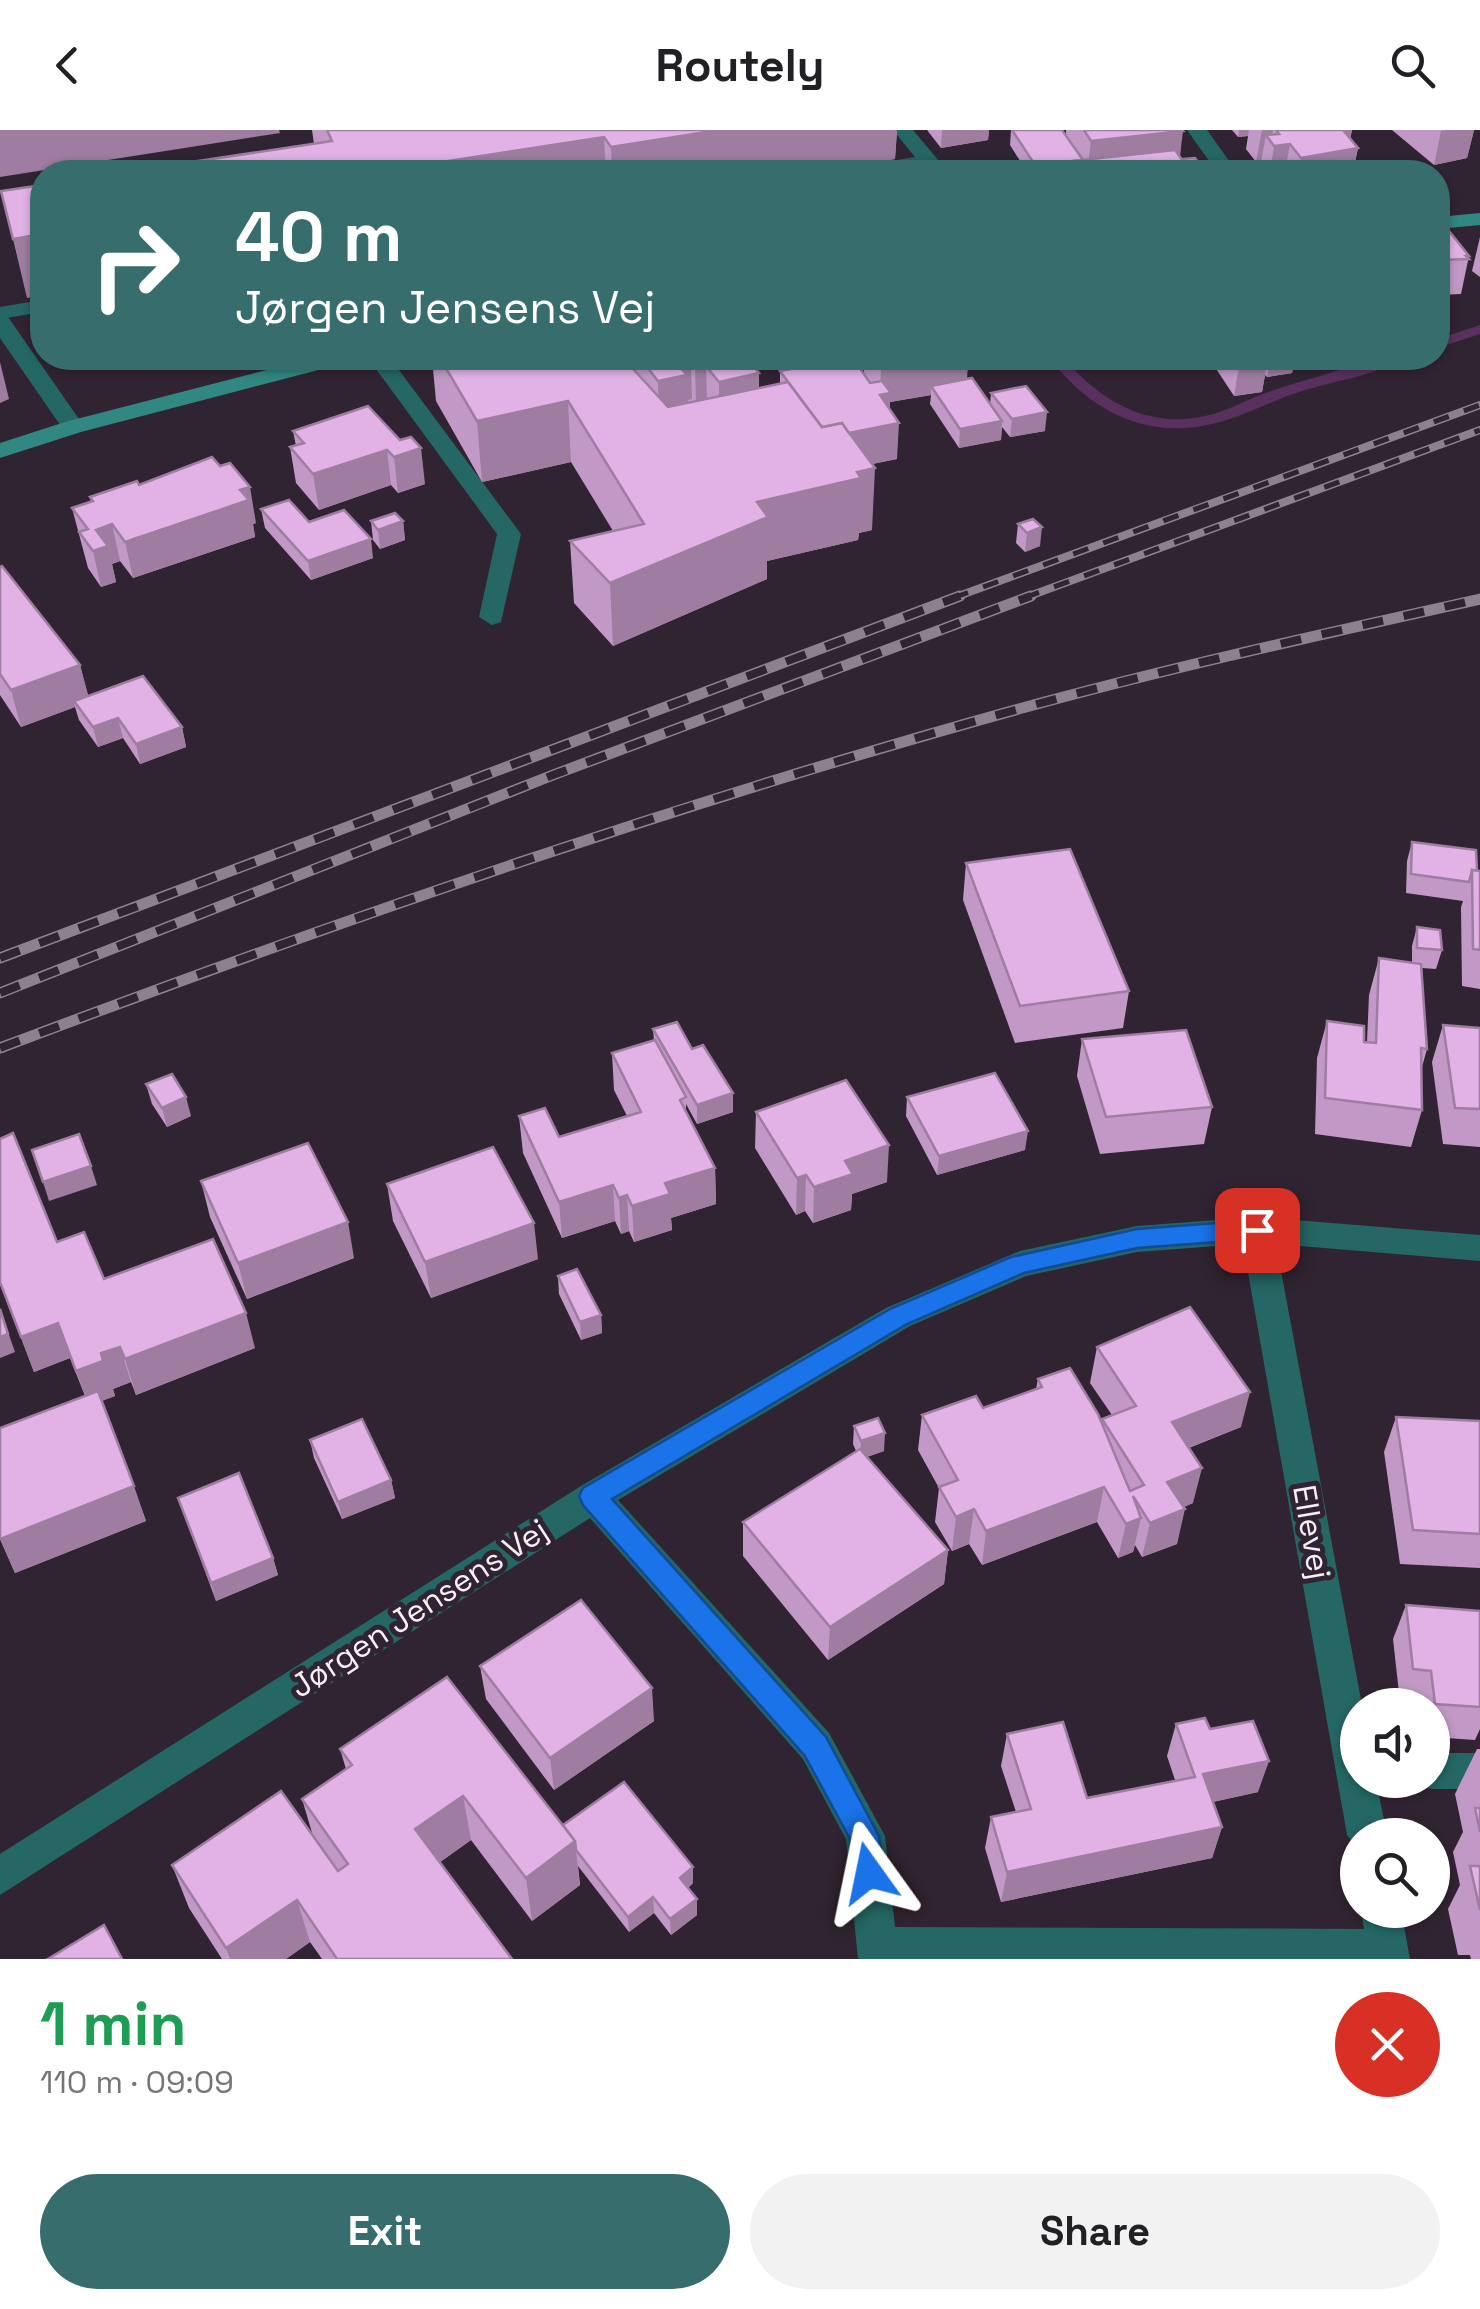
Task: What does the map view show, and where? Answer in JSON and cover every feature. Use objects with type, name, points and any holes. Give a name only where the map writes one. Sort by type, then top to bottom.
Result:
[{"type":"street","points":[[904,130],[928,160]]},
{"type":"street","points":[[1198,130],[1219,160]]},
{"type":"street","points":[[1450,222],[1480,218]]},
{"type":"street","points":[[0,313],[30,308]]},
{"type":"street","points":[[0,322],[30,365]]},
{"type":"street","points":[[33,370],[73,427]]},
{"type":"street","points":[[0,451],[73,427],[290,370]]},
{"type":"street","points":[[389,370],[509,534],[492,617]]},
{"type":"street","name":"Jørgen Jensens Vej","points":[[0,1876],[593,1496],[898,1316],[1020,1264],[1137,1238],[1257,1230],[1480,1248]]},
{"type":"street","name":"Ellevej","points":[[1257,1230],[1341,1688]]},
{"type":"street","points":[[593,1496],[816,1746],[864,1836],[878,1953],[1387,1939]]},
{"type":"street","points":[[1450,1771],[1480,1772]]},
{"type":"building","points":[[327,130],[719,130],[611,147],[604,137],[455,160],[205,160],[332,141]]},
{"type":"building","points":[[1012,130],[1062,130],[1083,160],[1032,160]]},
{"type":"building","points":[[1084,130],[1182,130],[1183,131],[1091,141]]},
{"type":"building","points":[[1276,130],[1343,130],[1358,148],[1301,158],[1290,144],[1274,146],[1266,135],[1279,134]]},
{"type":"building","points":[[1175,150],[1182,160],[1082,160]]},
{"type":"building","points":[[30,187],[30,236],[13,239],[1,191]]},
{"type":"building","points":[[1450,232],[1469,256],[1450,260]]},
{"type":"building","points":[[447,370],[634,370],[668,407],[788,382],[822,427],[842,423],[875,468],[857,472],[861,478],[757,502],[768,517],[610,583],[570,541],[644,524],[568,401],[477,421]]},
{"type":"building","points":[[649,370],[683,370],[687,375],[658,381]]},
{"type":"building","points":[[709,370],[759,373],[719,382]]},
{"type":"building","points":[[861,370],[870,383],[882,381],[891,393],[880,395],[899,423],[849,433],[842,423],[822,427],[780,371]]},
{"type":"building","points":[[972,378],[1002,421],[960,429],[931,386]]},
{"type":"building","points":[[1026,386],[1047,412],[1012,419],[991,393]]},
{"type":"building","points":[[368,406],[400,440],[411,437],[421,448],[394,457],[387,450],[313,474],[290,447],[304,443],[293,431]]},
{"type":"building","points":[[212,457],[220,466],[230,463],[250,487],[240,490],[249,500],[125,542],[112,524],[96,530],[108,546],[93,551],[79,532],[88,529],[72,508],[93,501],[90,497],[137,481],[139,485]]},
{"type":"building","points":[[289,500],[309,522],[344,510],[371,539],[308,561],[261,509]]},
{"type":"building","points":[[395,513],[403,521],[378,530],[371,521]]},
{"type":"building","points":[[1033,519],[1042,527],[1027,533],[1018,524]]},
{"type":"building","points":[[2,566],[80,665],[11,690],[0,674]]},
{"type":"building","points":[[143,676],[182,727],[136,744],[118,718],[93,727],[74,701]]},
{"type":"building","points":[[1412,842],[1476,850],[1477,871],[1472,870],[1469,882],[1411,874]]},
{"type":"building","points":[[1070,849],[1129,991],[1020,1006],[966,863]]},
{"type":"building","points":[[1472,870],[1480,871],[1480,950],[1473,949]]},
{"type":"building","points":[[1417,927],[1440,930],[1442,950],[1417,948]]},
{"type":"building","points":[[1379,958],[1421,964],[1427,1049],[1421,1048],[1422,1110],[1325,1098],[1327,1021],[1364,1026],[1364,1042],[1376,1043]]},
{"type":"building","points":[[677,1022],[692,1049],[703,1045],[733,1093],[697,1105],[653,1029]]},
{"type":"building","points":[[1443,1025],[1480,1028],[1480,1109],[1455,1108]]},
{"type":"building","points":[[1186,1030],[1212,1107],[1106,1117],[1082,1039]]},
{"type":"building","points":[[655,1040],[686,1097],[680,1100],[715,1168],[665,1183],[670,1194],[632,1206],[627,1195],[619,1198],[613,1185],[559,1202],[519,1116],[545,1108],[559,1137],[641,1112],[612,1053]]},
{"type":"building","points":[[995,1073],[1028,1131],[939,1156],[907,1097]]},
{"type":"building","points":[[172,1074],[186,1097],[162,1108],[146,1084]]},
{"type":"building","points":[[846,1080],[889,1145],[845,1161],[853,1174],[814,1187],[806,1175],[797,1178],[756,1112]]},
{"type":"building","points":[[13,1133],[57,1242],[84,1232],[104,1279],[213,1239],[246,1313],[125,1359],[120,1347],[101,1353],[103,1361],[76,1371],[58,1323],[21,1337],[0,1282],[0,1139]]},
{"type":"building","points":[[79,1134],[91,1166],[43,1182],[32,1150]]},
{"type":"building","points":[[308,1143],[348,1222],[238,1263],[201,1181]]},
{"type":"building","points":[[493,1147],[534,1223],[425,1262],[387,1184]]},
{"type":"building","points":[[577,1269],[601,1315],[580,1322],[558,1276]]},
{"type":"building","points":[[1190,1307],[1250,1392],[1172,1422],[1202,1468],[1167,1482],[1185,1509],[1150,1523],[1133,1496],[1141,1518],[1126,1524],[1104,1487],[986,1531],[974,1509],[956,1517],[939,1487],[958,1480],[922,1415],[976,1396],[983,1408],[1042,1387],[1038,1379],[1070,1368],[1098,1414],[1130,1491],[1144,1485],[1102,1419],[1136,1406],[1097,1347]]},
{"type":"building","points":[[0,1309],[8,1334],[0,1337]]},
{"type":"building","points":[[98,1391],[134,1486],[0,1539],[0,1428]]},
{"type":"building","points":[[1396,1417],[1480,1421],[1480,1534],[1413,1530]]},
{"type":"building","points":[[878,1418],[885,1433],[861,1441],[854,1426]]},
{"type":"building","points":[[362,1419],[391,1480],[338,1502],[310,1440]]},
{"type":"building","points":[[860,1449],[948,1550],[830,1627],[743,1522]]},
{"type":"building","points":[[239,1473],[273,1558],[211,1583],[178,1498]]},
{"type":"building","points":[[581,1600],[652,1688],[550,1758],[480,1666]]},
{"type":"building","points":[[1406,1605],[1480,1611],[1480,1707],[1450,1705],[1450,1688],[1433,1688],[1431,1671],[1413,1669]]},
{"type":"building","points":[[447,1677],[575,1841],[526,1878],[463,1796],[415,1829],[512,1959],[337,1959],[297,1900],[226,1948],[172,1865],[281,1791],[338,1871],[348,1864],[302,1799],[352,1765],[340,1749]]},
{"type":"building","points":[[1205,1718],[1210,1729],[1253,1721],[1269,1761],[1203,1774],[1222,1827],[1007,1872],[991,1817],[1031,1809],[1007,1734],[1063,1722],[1087,1798],[1195,1777],[1176,1724]]},
{"type":"building","points":[[624,1782],[693,1867],[680,1878],[697,1899],[670,1919],[653,1897],[628,1917],[576,1850],[575,1841],[563,1825]]},
{"type":"building","points":[[1470,1866],[1480,1866],[1480,1910]]},
{"type":"building","points":[[104,1925],[122,1959],[48,1959]]},
{"type":"waterway","points":[[1450,340],[1480,329]]},
{"type":"waterway","points":[[1067,370],[1086,390],[1121,412],[1160,423],[1182,424],[1213,419],[1356,370]]},
{"type":"railway","points":[[953,598],[1480,405]]},
{"type":"railway","points":[[1024,598],[1480,430]]},
{"type":"railway","points":[[0,958],[960,596]]},
{"type":"railway","points":[[0,993],[553,775],[1031,596]]},
{"type":"railway","points":[[0,1048],[381,910],[766,783],[1082,692],[1480,599]]},
{"type":"route","points":[[869,1873],[864,1836],[816,1746],[593,1496],[898,1316],[1020,1264],[1137,1238],[1257,1230]]}]
